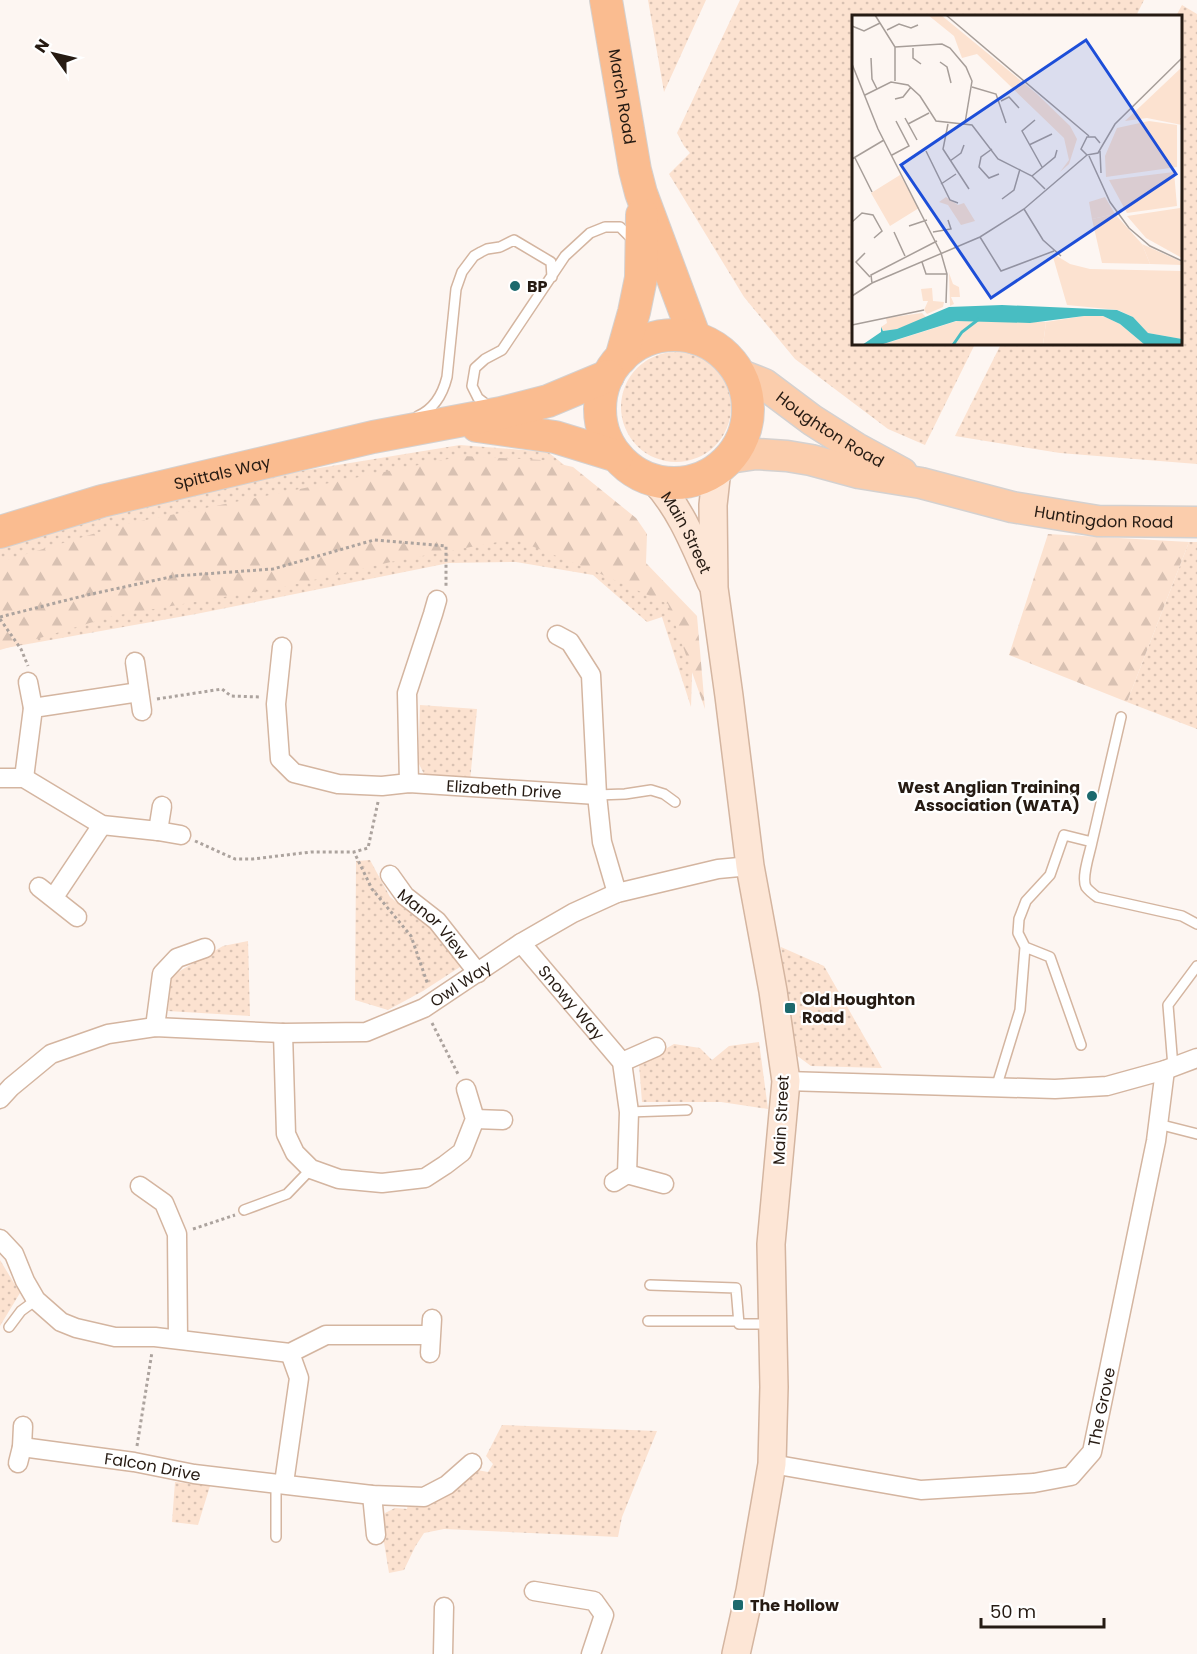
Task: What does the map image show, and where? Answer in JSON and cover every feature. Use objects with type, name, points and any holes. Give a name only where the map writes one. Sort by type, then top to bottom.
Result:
[{"type":"highway","name":"March Road","points":[[606,0],[641,193]]},
{"type":"highway","points":[[614,367],[633,347],[647,340],[680,335],[711,345],[726,356],[741,375],[747,396],[747,421],[741,438],[723,463],[704,476],[674,483],[654,480],[630,469],[617,456],[608,442],[602,427],[601,397],[634,312],[641,278],[641,193]]},
{"type":"highway","points":[[641,193],[695,338]]},
{"type":"highway","name":"Spittals Way","points":[[0,531],[102,501],[373,437],[501,413],[548,401],[614,367]]},
{"type":"highway","name":"Spittals Way","points":[[446,423],[555,437],[617,456]]},
{"type":"main road","name":"Houghton Road","points":[[741,375],[764,384],[812,420],[856,448],[921,483]]},
{"type":"main road","name":"Houghton Road","points":[[723,463],[756,454],[787,456],[859,473],[921,483],[1012,507]]},
{"type":"main road","name":"Main Street","points":[[723,463],[713,505],[714,588],[750,866],[773,991],[786,1081],[771,1244],[774,1388],[772,1464],[750,1592],[736,1654]]},
{"type":"main road","name":"Main Street","points":[[654,480],[668,495],[682,517],[714,588]]},
{"type":"main road","name":"Huntingdon Road","points":[[1012,507],[1098,521],[1197,522]]},
{"type":"street","points":[[409,783],[407,693],[430,608]]},
{"type":"street","points":[[568,636],[591,675],[597,795],[602,842],[617,893]]},
{"type":"street","name":"Elizabeth Drive","points":[[282,647],[277,698],[280,759],[294,772],[338,784],[382,786],[409,783],[597,795]]},
{"type":"street","points":[[33,708],[140,702],[135,662]]},
{"type":"street","points":[[24,778],[33,708],[28,682]]},
{"type":"street","points":[[0,778],[24,778],[102,825],[181,835]]},
{"type":"street","points":[[159,831],[162,806]]},
{"type":"street","points":[[77,917],[46,892],[102,825]]},
{"type":"street","name":"Owl Way","points":[[4,1087],[51,1054],[108,1034],[155,1027],[283,1033],[366,1032],[424,1008],[521,944],[573,913],[617,893],[718,869],[750,866]]},
{"type":"street","name":"Manor View","points":[[390,875],[405,896],[437,921],[478,973]]},
{"type":"street","name":"Snowy Way","points":[[521,944],[622,1062]]},
{"type":"street","points":[[155,1027],[162,974],[177,958],[205,948]]},
{"type":"street","points":[[283,1033],[286,1134],[295,1153],[312,1169],[339,1179],[382,1183],[425,1178],[462,1152],[475,1119],[466,1089]]},
{"type":"street","points":[[656,1047],[622,1062],[628,1112],[620,1178],[664,1184]]},
{"type":"street","points":[[786,1081],[1055,1089],[1107,1086],[1197,1058]]},
{"type":"street","name":"The Grove","points":[[772,1464],[921,1490],[1034,1483],[1071,1476],[1092,1452],[1169,1068]]},
{"type":"street","points":[[475,1119],[503,1120]]},
{"type":"street","points":[[140,1186],[164,1203],[177,1234],[178,1339]]},
{"type":"street","points":[[0,1239],[14,1254],[36,1300],[61,1322],[115,1337],[178,1339],[290,1353],[326,1335],[431,1336]]},
{"type":"street","points":[[280,1483],[299,1378],[290,1353]]},
{"type":"street","name":"Falcon Drive","points":[[23,1426],[20,1455],[134,1462],[194,1474],[372,1495],[424,1497],[447,1485],[472,1463]]},
{"type":"street","points":[[372,1495],[376,1535]]},
{"type":"street","points":[[534,1591],[594,1601],[604,1615],[591,1654]]},
{"type":"street","points":[[442,1654],[444,1607]]},
{"type":"lane","points":[[501,413],[478,398],[472,386],[476,368],[485,359],[502,350],[565,256],[590,233],[605,227],[620,227],[642,252]]},
{"type":"lane","points":[[373,437],[426,413],[438,399],[447,377],[456,289],[462,272],[474,256],[514,240],[551,262],[552,277]]},
{"type":"lane","points":[[1121,717],[1084,884],[1097,897],[1182,916],[1197,924]]},
{"type":"lane","points":[[597,795],[651,790],[664,794],[675,802]]},
{"type":"lane","points":[[996,1088],[1020,1010],[1025,947],[1018,933],[1019,919],[1026,901],[1050,875],[1064,835],[1092,842]]},
{"type":"lane","points":[[1025,947],[1050,957],[1081,1045]]},
{"type":"lane","points":[[1169,1068],[1168,1005],[1197,966]]},
{"type":"lane","points":[[628,1112],[687,1110]]},
{"type":"lane","points":[[1158,1124],[1197,1134]]},
{"type":"lane","points":[[244,1210],[287,1194],[312,1169]]},
{"type":"lane","points":[[650,1285],[736,1288],[739,1324],[773,1324]]},
{"type":"lane","points":[[9,1328],[21,1311],[36,1300]]},
{"type":"lane","points":[[648,1321],[739,1321]]},
{"type":"lane","points":[[276,1537],[280,1483]]},
{"type":"path","points":[[28,682],[33,680],[21,648],[0,618],[87,595],[175,576],[273,569],[374,540],[446,546],[446,595],[430,608]]},
{"type":"path","points":[[140,702],[222,689],[231,696],[277,698]]},
{"type":"path","points":[[181,835],[235,859],[311,852],[354,852]]},
{"type":"path","points":[[424,1008],[466,1089]]},
{"type":"path","points":[[177,1234],[231,1218],[244,1210]]},
{"type":"path","points":[[134,1462],[154,1337]]},
{"type":"green space","points":[[648,0],[706,0],[664,92]]},
{"type":"green space","points":[[740,0],[1144,0],[1136,15],[852,15],[852,345],[975,345],[925,445],[888,429],[795,359],[744,297],[669,174],[690,153],[677,133]]},
{"type":"green space","points":[[1182,5],[1197,14],[1197,464],[1060,453],[955,436],[1000,345],[1182,345],[1182,15],[1177,15]]},
{"type":"green space","points":[[676,352],[697,357],[715,368],[726,386],[731,407],[726,428],[715,446],[697,457],[676,462],[655,457],[637,446],[626,428],[621,407],[626,386],[637,368],[655,357]]},
{"type":"green space","points":[[460,445],[548,452],[639,525],[644,563],[694,614],[691,707],[662,617],[647,622],[593,575],[516,562],[449,563],[196,614],[0,649],[0,547],[102,516],[301,471]]},
{"type":"green space","points":[[463,456],[542,460],[573,467],[636,518],[647,534],[646,563],[697,616],[705,709],[668,604],[514,539],[395,561],[288,586],[113,616],[0,650],[0,562],[126,524]]},
{"type":"green space","points":[[1048,534],[1189,542],[1127,702],[1009,655]]},
{"type":"green space","points":[[1189,542],[1197,542],[1197,729],[1127,702]]},
{"type":"green space","points":[[420,705],[477,709],[470,781],[426,778],[418,762]]},
{"type":"green space","points":[[370,860],[390,897],[428,926],[463,965],[388,1010],[355,1000],[356,861]]},
{"type":"green space","points":[[248,941],[250,1016],[168,1011],[171,976],[223,946]]},
{"type":"green space","points":[[781,947],[824,966],[882,1068],[811,1066],[792,1052]]},
{"type":"green space","points":[[759,1042],[768,1109],[721,1102],[642,1102],[639,1064],[674,1044],[700,1048],[712,1060],[729,1046]]},
{"type":"green space","points":[[0,1260],[20,1293],[0,1326]]},
{"type":"green space","points":[[502,1425],[657,1431],[622,1517],[618,1537],[444,1529],[424,1533],[404,1570],[389,1573],[381,1524],[385,1513],[395,1508],[407,1509],[408,1504],[430,1506],[477,1470],[488,1472],[493,1464],[486,1456]]},
{"type":"green space","points":[[175,1482],[210,1486],[198,1525],[172,1522]]},
{"type":"place","name":"BP","points":[[515,286]]},
{"type":"place","name":"West Anglian Training Association (WATA)","points":[[1092,796]]},
{"type":"place","name":"Old Houghton Road","points":[[790,1008]]},
{"type":"place","name":"The Hollow","points":[[738,1605]]}]
